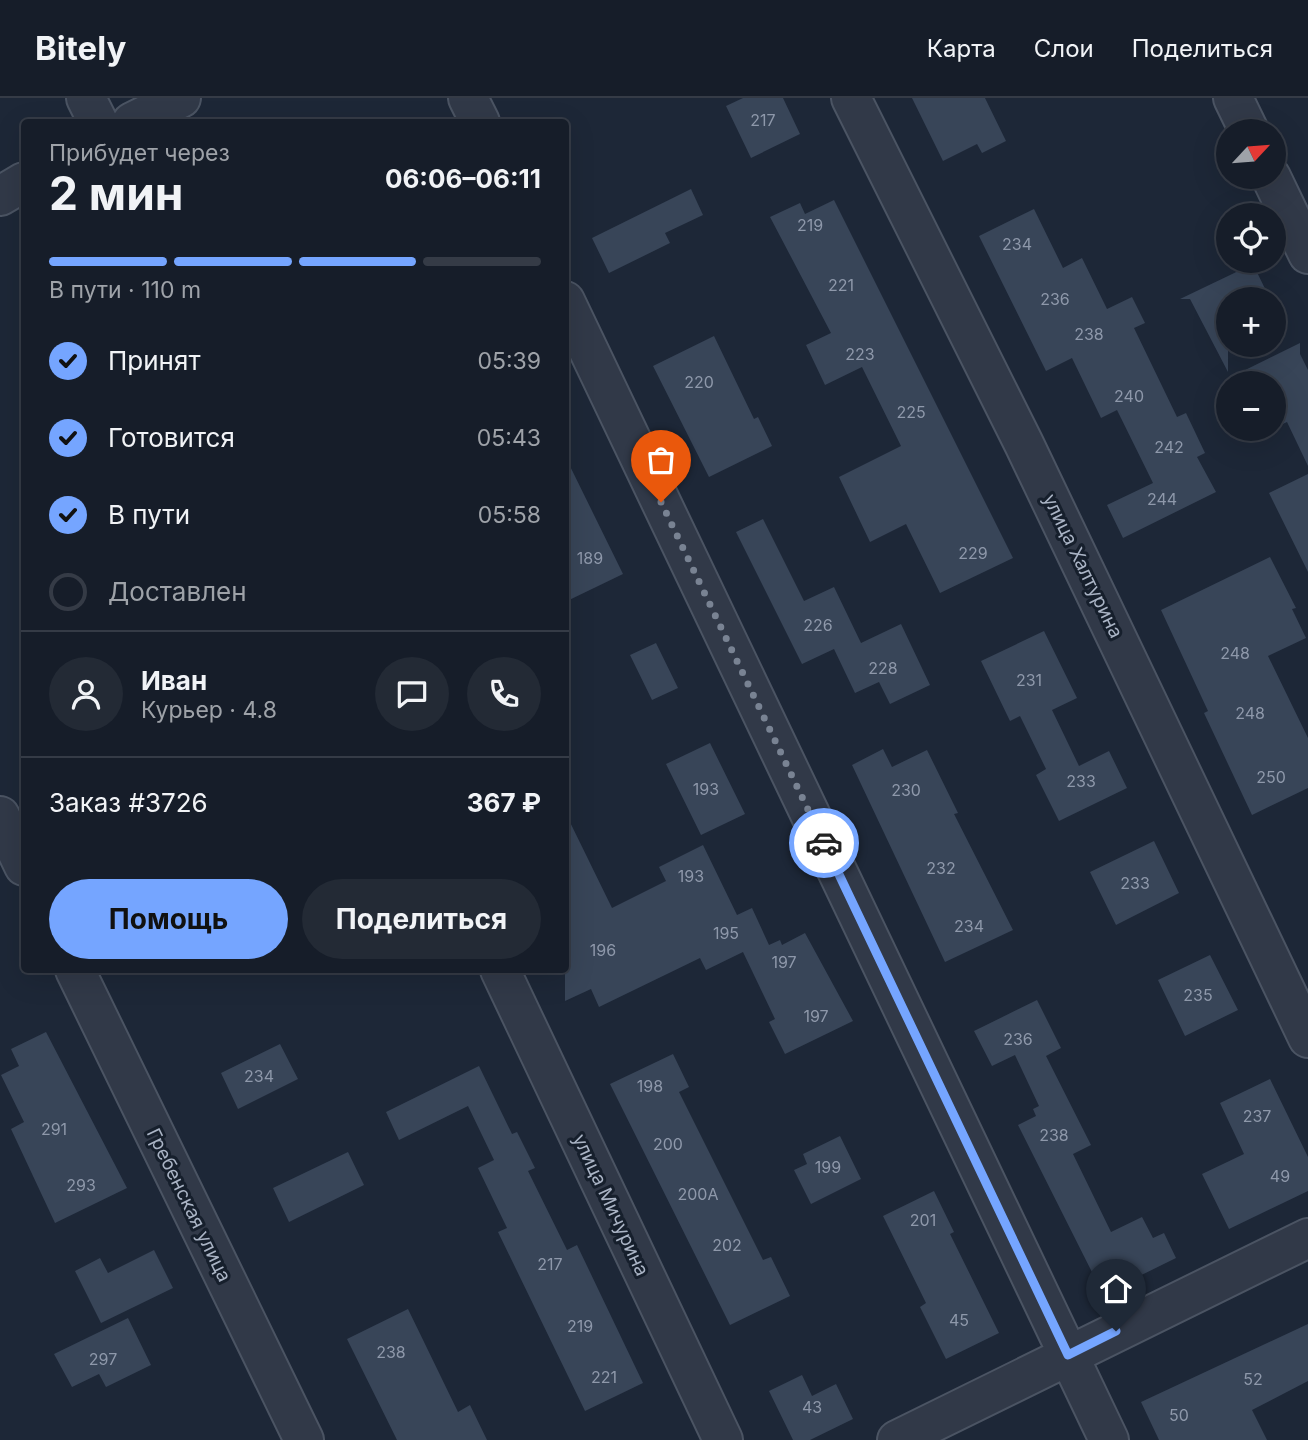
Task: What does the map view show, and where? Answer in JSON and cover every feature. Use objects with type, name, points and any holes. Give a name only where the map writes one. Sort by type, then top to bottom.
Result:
[{"type":"street","points":[[86,98],[96,119]]},
{"type":"street","points":[[138,119],[181,98]]},
{"type":"street","points":[[468,98],[478,119]]},
{"type":"street","name":"улица Халтурина","points":[[851,98],[1018,432],[1308,1038]]},
{"type":"street","points":[[1233,98],[1243,119]]},
{"type":"street","points":[[0,196],[21,184]]},
{"type":"street","points":[[1277,189],[1308,254]]},
{"type":"street","points":[[569,309],[1109,1440]]},
{"type":"street","points":[[0,816],[21,860]]},
{"type":"street","name":"Гребенская улица","points":[[76,973],[304,1440]]},
{"type":"street","name":"улица Мичурина","points":[[501,973],[723,1440]]},
{"type":"street","points":[[897,1440],[1308,1238]]},
{"type":"building","points":[[743,98],[783,98],[800,134],[751,158],[726,106]]},
{"type":"building","points":[[912,98],[985,98],[1006,141],[982,153],[977,144],[943,161]]},
{"type":"building","points":[[691,189],[703,215],[665,233],[670,243],[609,273],[592,238]]},
{"type":"building","points":[[834,200],[1013,558],[940,593],[906,524],[870,542],[839,477],[901,446],[862,367],[825,385],[806,345],[831,333],[770,217],[800,203],[805,214]]},
{"type":"building","points":[[1034,209],[1063,268],[1082,258],[1107,309],[1132,297],[1145,323],[1134,328],[1177,417],[1186,413],[1205,453],[1197,457],[1216,492],[1123,538],[1107,505],[1153,483],[1117,410],[1101,418],[1072,358],[1046,371],[979,236]]},
{"type":"building","points":[[1234,273],[1257,273],[1264,287],[1216,287],[1216,349],[1190,299],[1180,299]]},
{"type":"building","points":[[714,336],[754,419],[758,417],[772,446],[709,477],[653,366]]},
{"type":"building","points":[[1300,343],[1300,354],[1308,370],[1308,466],[1286,422],[1286,371],[1243,371],[1272,357],[1286,357],[1286,350]]},
{"type":"building","points":[[1220,357],[1228,357],[1227,371]]},
{"type":"building","points":[[569,464],[623,574],[569,600]]},
{"type":"building","points":[[1308,474],[1308,572],[1269,493]]},
{"type":"building","points":[[763,519],[804,601],[834,587],[861,643],[901,624],[930,685],[890,704],[879,682],[855,693],[834,649],[802,664],[736,532]]},
{"type":"building","points":[[1270,557],[1296,608],[1292,609],[1306,638],[1268,656],[1308,738],[1308,788],[1252,815],[1204,713],[1208,711],[1161,610]]},
{"type":"building","points":[[1044,631],[1077,698],[1052,710],[1079,766],[1109,751],[1127,788],[1059,821],[1036,775],[1046,769],[1020,716],[1010,721],[981,661]]},
{"type":"building","points":[[656,643],[678,688],[652,700],[630,655]]},
{"type":"building","points":[[710,743],[745,814],[701,835],[666,764]]},
{"type":"building","points":[[883,749],[892,767],[927,750],[958,813],[954,814],[1013,930],[945,962],[852,765]]},
{"type":"building","points":[[569,820],[612,908],[666,881],[659,867],[703,845],[737,915],[752,908],[769,945],[780,940],[782,945],[805,933],[853,1021],[785,1054],[769,1022],[775,1019],[743,952],[706,970],[700,958],[599,1007],[591,989],[565,1001],[565,973],[569,973]]},
{"type":"building","points":[[1154,841],[1179,893],[1116,925],[1090,872]]},
{"type":"building","points":[[1210,955],[1238,1010],[1185,1036],[1158,980]]},
{"type":"building","points":[[1037,1000],[1061,1048],[1046,1056],[1091,1145],[1073,1154],[1111,1232],[1142,1217],[1153,1238],[1164,1233],[1176,1258],[1103,1294],[1018,1125],[1036,1116],[1033,1109],[1039,1106],[1015,1055],[992,1066],[974,1031]]},
{"type":"building","points":[[46,1032],[127,1188],[55,1223],[11,1129],[24,1122],[1,1075],[19,1066],[11,1049]]},
{"type":"building","points":[[280,1044],[298,1079],[238,1109],[221,1073]]},
{"type":"building","points":[[673,1054],[689,1087],[679,1092],[763,1260],[771,1257],[790,1296],[730,1325],[610,1084]]},
{"type":"building","points":[[479,1066],[512,1134],[517,1132],[535,1168],[528,1171],[567,1250],[577,1245],[643,1383],[585,1411],[498,1232],[507,1228],[478,1168],[494,1160],[468,1106],[399,1140],[386,1112]]},
{"type":"building","points":[[1270,1079],[1308,1157],[1308,1191],[1229,1229],[1202,1174],[1244,1154],[1220,1103]]},
{"type":"building","points":[[840,1136],[861,1179],[811,1204],[794,1170],[807,1164],[803,1154]]},
{"type":"building","points":[[348,1152],[364,1185],[289,1222],[273,1188]]},
{"type":"building","points":[[934,1191],[954,1232],[950,1234],[999,1333],[946,1359],[920,1307],[926,1303],[883,1216]]},
{"type":"building","points":[[154,1250],[173,1288],[101,1323],[75,1271],[100,1258],[108,1273]]},
{"type":"building","points":[[408,1309],[458,1412],[470,1405],[487,1440],[397,1440],[347,1339]]},
{"type":"building","points":[[128,1318],[151,1365],[106,1387],[99,1374],[72,1387],[54,1354]]},
{"type":"building","points":[[1308,1324],[1308,1381],[1252,1410],[1267,1440],[1159,1440],[1141,1402]]},
{"type":"building","points":[[802,1375],[812,1396],[836,1384],[853,1419],[810,1440],[793,1440],[769,1391]]},
{"type":"way so far","points":[[661,502],[824,843]]},
{"type":"route","points":[[824,843],[1068,1355],[1116,1331]]}]
